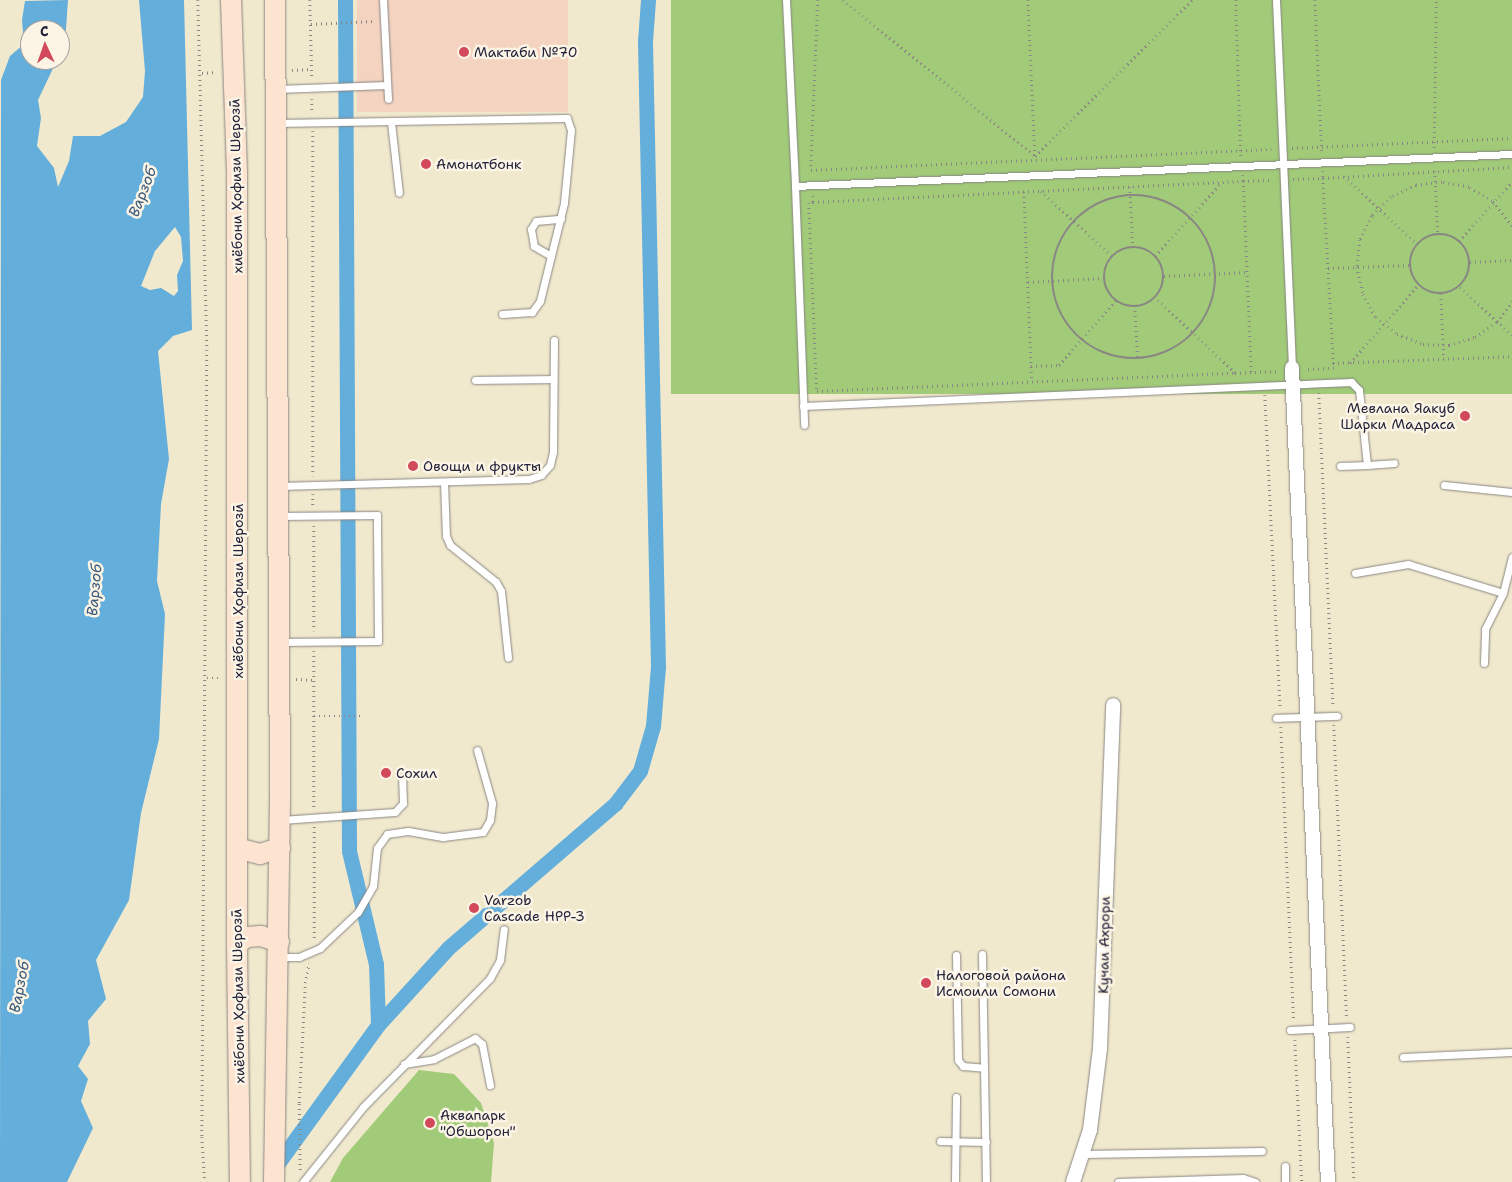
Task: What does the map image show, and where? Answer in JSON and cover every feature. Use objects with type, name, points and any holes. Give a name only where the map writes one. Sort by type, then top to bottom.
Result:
[{"type":"main road","name":"хиёбони Ҳофизи Шерозӣ","points":[[230,0],[237,169],[236,944],[240,1174]]},
{"type":"main road","points":[[274,1182],[280,848],[275,0]]},
{"type":"main road","points":[[237,848],[260,854],[280,848]]},
{"type":"main road","points":[[236,944],[254,936],[268,936],[279,949]]},
{"type":"street","points":[[1292,368],[1328,1182]]},
{"type":"street","name":"Кучаи Ахрори","points":[[1073,1182],[1084,1154],[1100,1049],[1114,706]]},
{"type":"lane","points":[[383,0],[388,100]]},
{"type":"lane","points":[[786,0],[804,426]]},
{"type":"lane","points":[[1276,0],[1292,368]]},
{"type":"lane","points":[[276,89],[387,85]]},
{"type":"lane","points":[[276,123],[567,118],[570,130],[561,219],[536,308],[528,313],[502,314]]},
{"type":"lane","points":[[392,122],[398,193]]},
{"type":"lane","points":[[795,186],[1512,154]]},
{"type":"lane","points":[[551,256],[534,246],[531,229],[536,220],[561,219]]},
{"type":"lane","points":[[278,486],[529,479],[546,471],[553,452],[554,340]]},
{"type":"lane","points":[[475,380],[553,379]]},
{"type":"lane","points":[[803,406],[1351,382],[1358,386],[1367,465]]},
{"type":"lane","points":[[1340,466],[1394,463]]},
{"type":"lane","points":[[444,482],[446,536],[450,546],[496,582],[501,590],[508,658]]},
{"type":"lane","points":[[1444,484],[1512,492]]},
{"type":"lane","points":[[278,516],[377,515],[378,641],[278,642]]},
{"type":"lane","points":[[1484,664],[1485,629],[1503,593],[1512,556]]},
{"type":"lane","points":[[1355,573],[1408,564],[1503,593]]},
{"type":"lane","points":[[1278,718],[1335,716]]},
{"type":"lane","points":[[279,949],[299,957],[312,952],[339,931],[366,902],[373,886],[377,848],[388,834],[401,830],[435,837],[472,835],[488,826],[492,812],[490,791],[476,750]]},
{"type":"lane","points":[[280,820],[314,819],[398,810],[403,803],[402,777]]},
{"type":"lane","points":[[301,1180],[340,1133],[404,1064],[490,978],[500,960],[504,930]]},
{"type":"lane","points":[[982,954],[986,1182]]},
{"type":"lane","points":[[956,955],[958,1060],[963,1066],[984,1068]]},
{"type":"lane","points":[[1292,1030],[1349,1027]]},
{"type":"lane","points":[[404,1064],[434,1060],[475,1038],[482,1044],[490,1085]]},
{"type":"lane","points":[[1403,1057],[1512,1052]]},
{"type":"lane","points":[[955,1182],[956,1097]]},
{"type":"lane","points":[[940,1141],[986,1142]]},
{"type":"lane","points":[[1084,1154],[1262,1151]]},
{"type":"lane","points":[[1285,1166],[1285,1182]]},
{"type":"lane","points":[[1118,1182],[1243,1178],[1256,1182]]},
{"type":"path","points":[[198,0],[202,73],[207,678],[202,1137],[205,1182]]},
{"type":"path","points":[[301,1180],[299,1103],[305,984],[312,952],[314,819],[312,69],[310,0]]},
{"type":"path","points":[[813,202],[811,170],[818,0]]},
{"type":"path","points":[[843,0],[1035,156]]},
{"type":"path","points":[[1028,0],[1035,161]]},
{"type":"path","points":[[1035,156],[1192,0]]},
{"type":"path","points":[[1236,0],[1251,372]]},
{"type":"path","points":[[1315,0],[1333,364],[1512,356]]},
{"type":"path","points":[[1435,158],[1436,0]]},
{"type":"path","points":[[311,24],[384,20]]},
{"type":"path","points":[[292,70],[312,69]]},
{"type":"path","points":[[202,73],[217,72]]},
{"type":"path","points":[[811,170],[1512,138]]},
{"type":"path","points":[[1155,298],[1235,372],[817,391],[809,203],[1512,167]]},
{"type":"path","points":[[1435,172],[1438,234]]},
{"type":"path","points":[[1344,176],[1418,244]]},
{"type":"path","points":[[1156,256],[1222,182]]},
{"type":"path","points":[[1512,226],[1494,202],[1469,187],[1436,182],[1403,190],[1379,208],[1360,240],[1357,267],[1363,294],[1384,324],[1409,340],[1444,345],[1475,337],[1498,322],[1512,302]]},
{"type":"path","points":[[1459,241],[1512,182]]},
{"type":"path","points":[[1130,187],[1132,247]]},
{"type":"path","points":[[1042,191],[1112,257]]},
{"type":"path","points":[[1024,192],[1033,395]]},
{"type":"path","points":[[1130,196],[1164,201],[1190,218],[1210,247],[1216,273],[1210,307],[1194,334],[1170,351],[1138,359],[1104,354],[1081,340],[1063,319],[1051,281],[1055,254],[1074,221],[1098,204],[1130,196]]},
{"type":"path","points":[[1438,234],[1459,241],[1465,248],[1470,262],[1466,278],[1460,286],[1441,294],[1426,291],[1418,285],[1410,265],[1418,244],[1438,234]]},
{"type":"path","points":[[1132,247],[1148,250],[1156,256],[1164,276],[1155,298],[1135,306],[1116,300],[1109,293],[1104,278],[1112,257],[1132,247]]},
{"type":"path","points":[[1470,262],[1512,260]]},
{"type":"path","points":[[1328,268],[1410,265]]},
{"type":"path","points":[[1164,276],[1247,272]]},
{"type":"path","points":[[1028,282],[1104,278]]},
{"type":"path","points":[[1350,363],[1418,285]]},
{"type":"path","points":[[1460,286],[1512,335]]},
{"type":"path","points":[[1441,294],[1444,359]]},
{"type":"path","points":[[1031,366],[1059,365],[1116,300]]},
{"type":"path","points":[[1135,306],[1138,359]]},
{"type":"path","points":[[1317,369],[1335,716],[1354,1182]]},
{"type":"path","points":[[1264,385],[1292,1030],[1302,1182]]},
{"type":"path","points":[[207,678],[222,678]]},
{"type":"path","points":[[294,679],[314,680]]},
{"type":"path","points":[[314,716],[363,716]]},
{"type":"shaded area","name":"Мактаби №70","points":[[357,0],[568,0],[568,112],[357,112]]},
{"type":"green space","points":[[671,0],[1512,0],[1512,394],[671,394]]},
{"type":"green space","name":"Аквапарк \"Обшорон\"","points":[[419,1070],[454,1074],[481,1103],[494,1143],[491,1182],[330,1182],[343,1158]]},
{"type":"water","points":[[68,0],[67,20],[22,20],[25,1]]},
{"type":"water","name":"Варзоб","points":[[139,0],[184,0],[192,330],[173,336],[158,351],[169,459],[161,504],[157,581],[165,614],[159,739],[141,813],[129,900],[96,960],[106,999],[88,1021],[90,1044],[78,1066],[88,1079],[81,1101],[93,1128],[67,1182],[0,1182],[1,80],[10,56],[20,47],[20,70],[52,70],[38,100],[41,118],[37,146],[54,168],[58,187],[69,161],[73,136],[100,136],[126,122],[143,97],[145,71]],"holes":[[[175,227],[181,237],[183,261],[177,275],[178,291],[174,296],[161,288],[150,290],[141,286],[155,251]]]},
{"type":"waterway","points":[[345,0],[349,851],[376,964],[378,1025]]},
{"type":"waterway","points":[[273,1170],[378,1025],[448,948],[615,804],[640,771],[653,726],[658,667],[645,41],[648,0]]},
{"type":"place","name":"Мактаби №70","points":[[464,52]]},
{"type":"place","name":"Амонатбонк","points":[[426,164]]},
{"type":"place","name":"Мевлана Яакуб Шарки Мадраса","points":[[1465,416]]},
{"type":"place","name":"Овощи и фрукты","points":[[413,466]]},
{"type":"place","name":"Сохил","points":[[386,773]]},
{"type":"place","name":"Varzob Cascade HPP-3","points":[[474,908]]},
{"type":"place","name":"Налоговой района Исмоили Сомони","points":[[926,983]]},
{"type":"place","name":"Аквапарк \"Обшорон\"","points":[[430,1123]]}]
